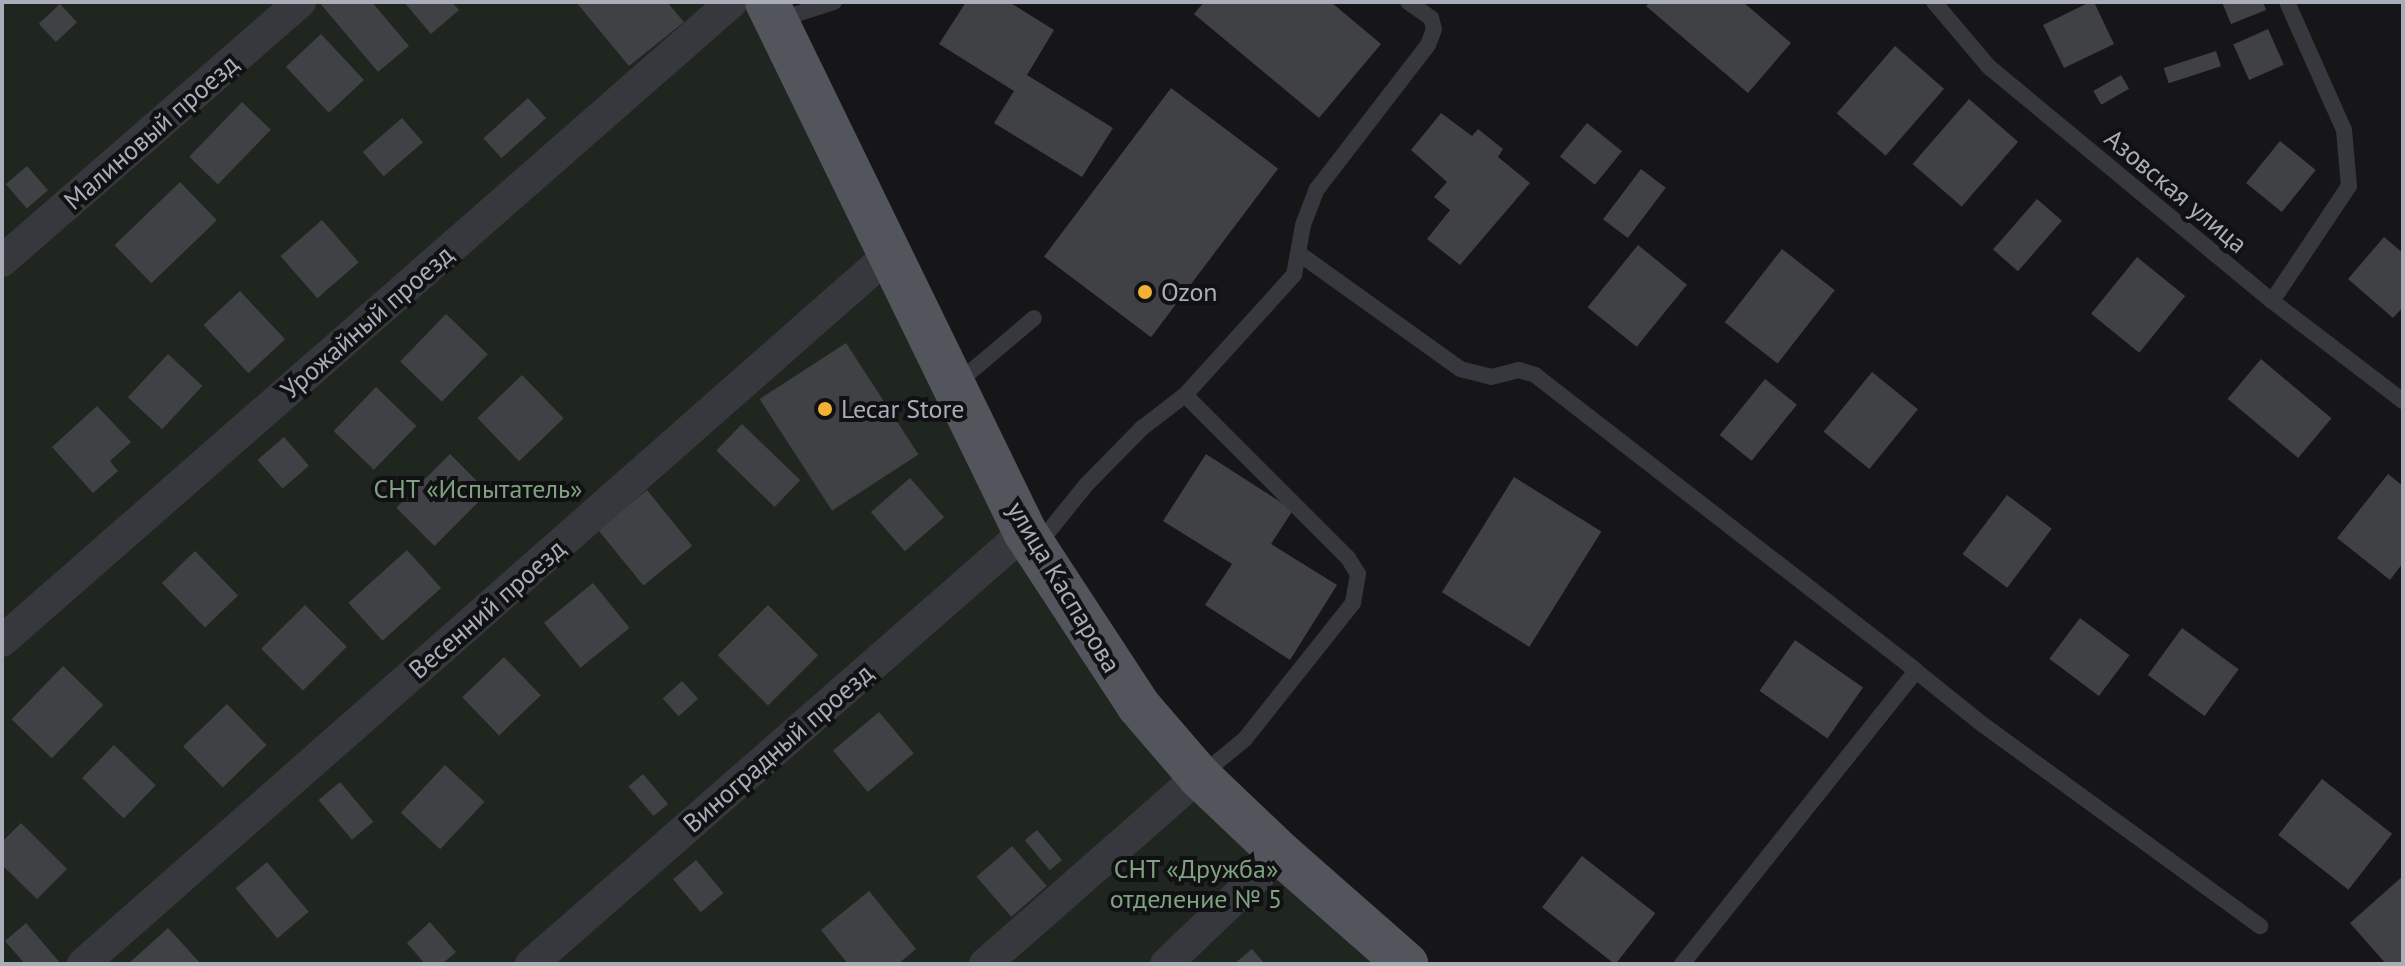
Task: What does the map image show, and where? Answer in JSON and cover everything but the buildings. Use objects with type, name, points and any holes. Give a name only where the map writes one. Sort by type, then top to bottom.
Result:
[{"type":"main road","name":"улица Каспарова","points":[[772,11],[1030,540],[1138,705],[1199,776],[1281,854],[1406,964]]},
{"type":"street","name":"Малиновый проезд","points":[[2,261],[300,2]]},
{"type":"street","name":"Урожайный проезд","points":[[2,641],[732,2]]},
{"type":"street","name":"Весенний проезд","points":[[83,964],[891,253]]},
{"type":"street","name":"Виноградный проезд","points":[[531,964],[1030,540]]},
{"type":"street","points":[[985,964],[1199,776]]},
{"type":"street","points":[[1166,964],[1281,854]]},
{"type":"lane","points":[[772,11],[834,2]]},
{"type":"lane","points":[[1030,540],[1142,428],[1185,395],[1294,275],[1301,255],[1303,225],[1317,189],[1428,45],[1434,29],[1431,18],[1408,2]]},
{"type":"lane","name":"Азовская улица","points":[[1934,2],[1989,67],[2272,301],[2403,401]]},
{"type":"lane","points":[[2272,301],[2349,186],[2344,130],[2287,2]]},
{"type":"lane","points":[[1301,255],[1460,369],[1491,377],[1519,370],[1535,375],[1982,724],[2260,926]]},
{"type":"lane","points":[[955,385],[1034,318]]},
{"type":"lane","points":[[1185,395],[1348,558],[1358,574],[1353,603],[1245,739],[1199,776]]},
{"type":"lane","points":[[1682,964],[1916,671]]},
{"type":"green space","name":"СНТ «Испытатель»","points":[[2,2],[767,2],[1137,705],[1406,964],[2,964]]},
{"type":"place","name":"Ozon","points":[[1145,292]]},
{"type":"place","name":"Lecar Store","points":[[825,409]]},
{"type":"park label","name":"СНТ «Дружба» отделение № 5","points":[[1196,884]]}]
